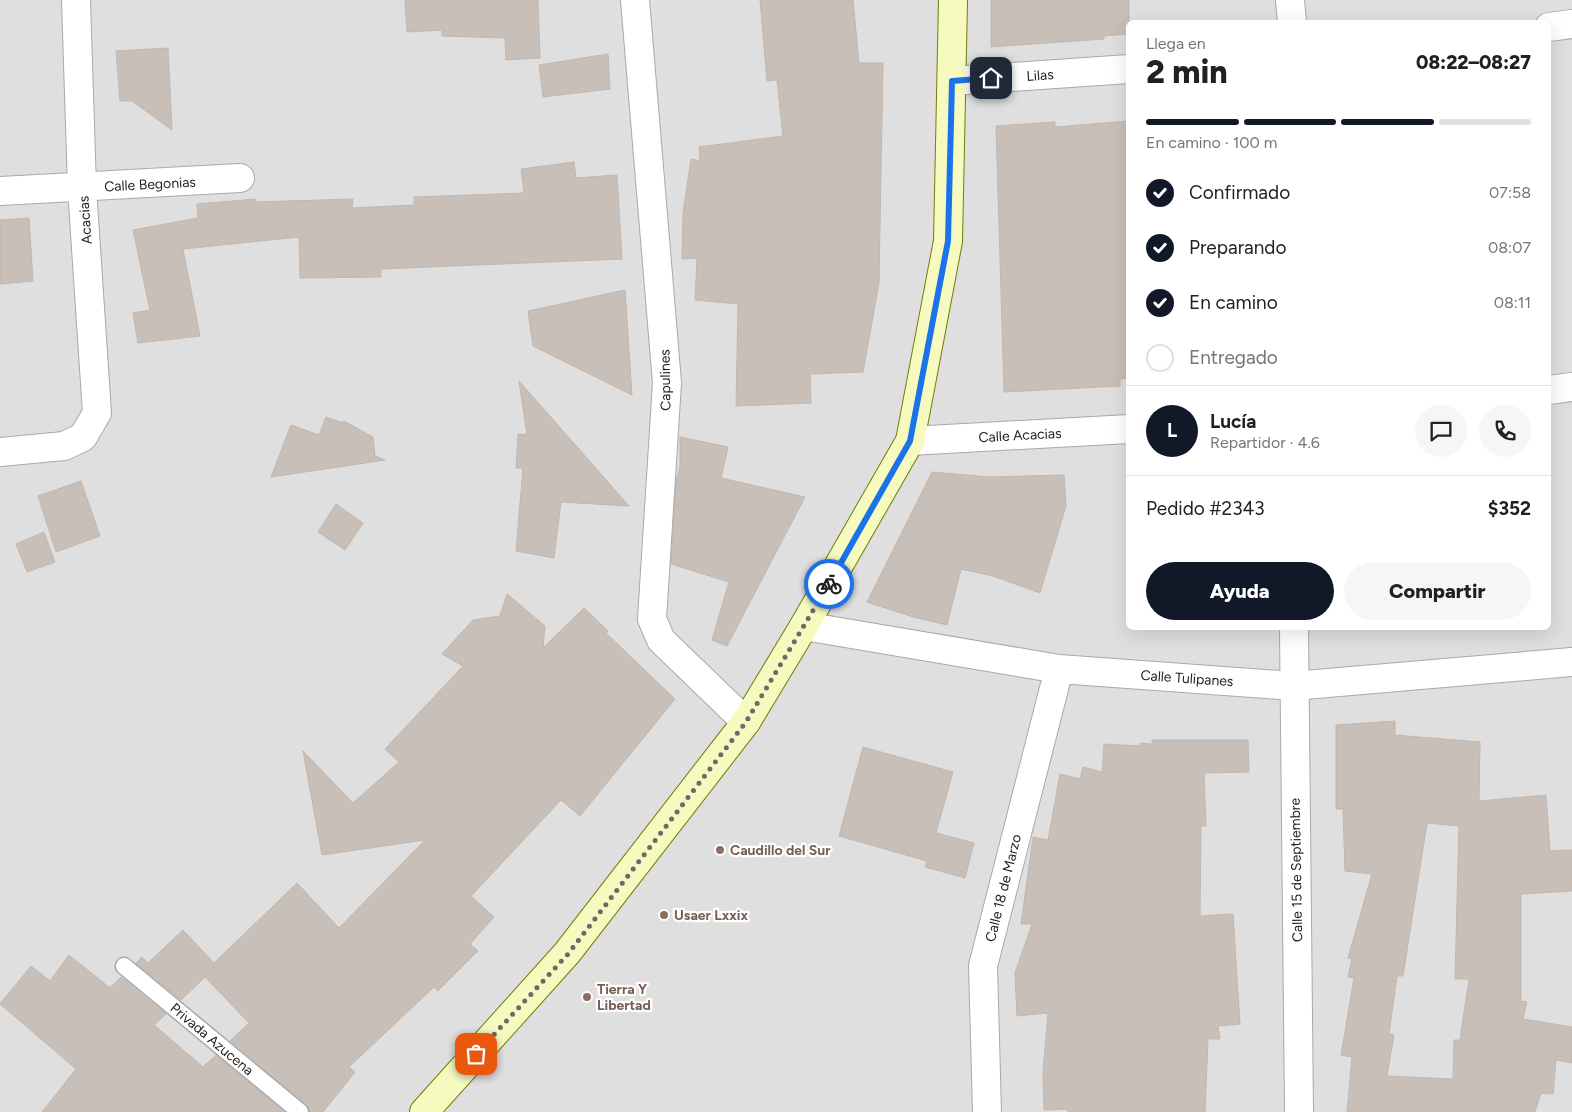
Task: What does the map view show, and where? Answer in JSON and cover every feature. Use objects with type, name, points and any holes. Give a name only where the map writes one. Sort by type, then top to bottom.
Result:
[{"type":"street","name":"Acacias","points":[[0,452],[64,446],[83,437],[97,413],[82,188],[76,0]]},
{"type":"street","name":"Capulines","points":[[635,0],[668,383],[652,619],[661,640],[746,722]]},
{"type":"street","points":[[424,1112],[568,954],[746,722],[804,626],[910,441],[948,241],[953,0]]},
{"type":"street","points":[[1290,0],[1292,20]]},
{"type":"street","points":[[1551,27],[1572,24]]},
{"type":"street","name":"Lilas","points":[[952,81],[1126,68]]},
{"type":"street","name":"Calle Begonias","points":[[0,191],[240,178]]},
{"type":"street","points":[[1551,390],[1572,387]]},
{"type":"street","name":"Calle Acacias","points":[[910,441],[1126,429]]},
{"type":"street","name":"Calle Tulipanes","points":[[804,626],[1059,669],[1293,686],[1572,662]]},
{"type":"street","name":"Calle 15 de Septiembre","points":[[1294,630],[1293,686],[1299,1112]]},
{"type":"street","name":"Calle 18 de Marzo","points":[[987,1112],[983,966],[1059,669]]},
{"type":"lane","name":"Privada Azucena","points":[[124,966],[300,1112]]},
{"type":"shaded area","points":[[0,0],[1572,0],[1572,1112],[0,1112]]},
{"type":"building","points":[[405,0],[538,0],[540,58],[506,60],[505,38],[442,36],[442,30],[407,32]]},
{"type":"building","points":[[760,0],[853,0],[859,63],[883,63],[879,283],[863,372],[810,374],[811,403],[736,406],[738,304],[695,300],[697,258],[682,259],[683,213],[691,159],[700,161],[699,147],[783,136],[777,80],[767,81]]},
{"type":"building","points":[[991,0],[1129,0],[1129,20],[1126,20],[1126,34],[1104,36],[1104,39],[991,47]]},
{"type":"building","points":[[168,48],[172,130],[132,101],[120,101],[116,51]]},
{"type":"building","points":[[608,54],[610,89],[543,97],[539,65]]},
{"type":"building","points":[[1126,121],[1126,378],[1120,379],[1120,386],[1004,392],[996,126],[1055,122],[1055,127]]},
{"type":"building","points":[[574,162],[576,178],[617,175],[622,259],[381,269],[381,277],[300,278],[299,237],[183,249],[200,336],[138,343],[133,313],[150,310],[133,230],[198,218],[197,204],[256,199],[256,202],[353,199],[352,208],[414,205],[414,197],[524,193],[521,169]]},
{"type":"building","points":[[29,218],[33,281],[0,284],[0,220]]},
{"type":"building","points":[[625,290],[632,395],[533,346],[528,311]]},
{"type":"building","points":[[519,381],[629,506],[561,502],[554,558],[516,551],[523,468],[516,468],[518,434],[527,435]]},
{"type":"building","points":[[326,417],[343,423],[344,421],[373,437],[375,456],[385,460],[271,477],[291,425],[319,435]]},
{"type":"building","points":[[680,437],[728,447],[721,478],[805,497],[727,646],[712,640],[729,582],[671,564],[676,481],[680,467]]},
{"type":"building","points":[[932,472],[989,477],[1064,475],[1066,506],[1040,593],[993,576],[961,569],[947,625],[913,617],[867,602]]},
{"type":"building","points":[[81,481],[100,536],[56,552],[38,496]]},
{"type":"building","points":[[336,504],[363,523],[345,550],[318,532]]},
{"type":"building","points":[[44,532],[55,562],[27,572],[16,544]]},
{"type":"building","points":[[507,594],[545,626],[543,648],[584,608],[608,631],[606,633],[675,699],[580,816],[561,800],[471,896],[494,917],[470,944],[478,951],[438,991],[434,987],[349,1067],[355,1072],[323,1112],[310,1112],[306,1104],[230,1041],[249,1023],[205,977],[181,1000],[136,963],[142,957],[148,963],[183,930],[214,963],[297,883],[339,928],[425,840],[322,855],[303,751],[353,803],[399,762],[385,749],[463,666],[442,654],[473,620],[500,616]]},
{"type":"building","points":[[1395,721],[1395,735],[1480,742],[1479,801],[1546,795],[1550,851],[1572,850],[1572,891],[1521,894],[1521,1001],[1527,1002],[1523,1019],[1572,1027],[1572,1063],[1556,1060],[1553,1094],[1541,1093],[1535,1112],[1347,1112],[1352,1057],[1341,1055],[1354,978],[1348,977],[1352,959],[1348,958],[1372,874],[1345,871],[1343,809],[1336,809],[1336,725]],"holes":[[[1427,823],[1459,826],[1455,979],[1469,979],[1460,1040],[1454,1040],[1453,1079],[1387,1076],[1394,1035],[1389,1034],[1397,976],[1403,976]]]},
{"type":"building","points":[[1152,740],[1248,740],[1249,772],[1204,773],[1206,826],[1201,826],[1200,916],[1233,914],[1240,1024],[1218,1026],[1220,1039],[1208,1039],[1205,1112],[1068,1112],[1068,1109],[1044,1110],[1043,1072],[1048,1013],[1017,1016],[1015,973],[1032,924],[1021,924],[1033,837],[1048,840],[1060,774],[1080,779],[1083,767],[1102,772],[1104,744],[1140,746],[1140,743],[1152,744]]},
{"type":"building","points":[[863,747],[953,772],[936,833],[974,843],[965,878],[925,867],[927,861],[839,836]]},
{"type":"building","points":[[69,955],[110,988],[121,977],[166,1014],[154,1025],[203,1067],[216,1055],[284,1112],[42,1112],[76,1069],[0,1004],[31,966],[50,981]]},
{"type":"way so far","points":[[476,1054],[568,954],[746,722],[829,584]]},
{"type":"place","name":"Caudillo del Sur","points":[[720,850]]},
{"type":"place","name":"Usaer Lxxix","points":[[664,915]]},
{"type":"place","name":"Tierra Y Libertad","points":[[587,997]]},
{"type":"route","points":[[829,584],[910,441],[948,241],[952,81],[991,78]]}]
